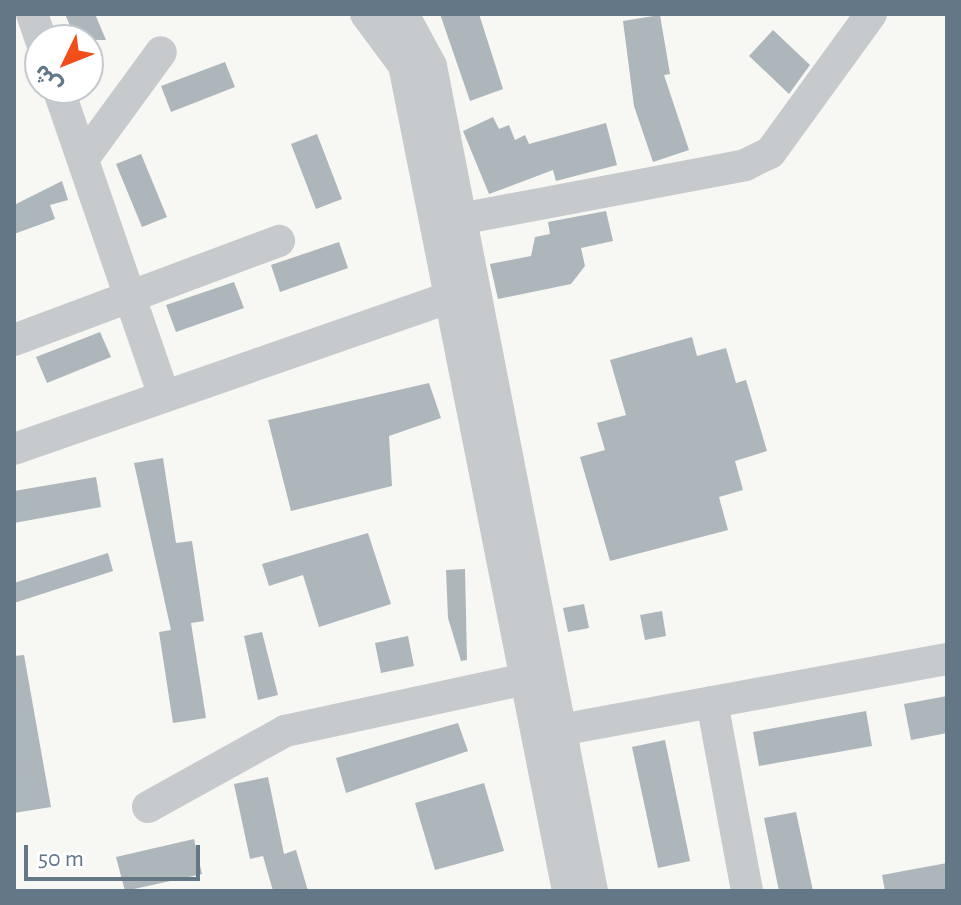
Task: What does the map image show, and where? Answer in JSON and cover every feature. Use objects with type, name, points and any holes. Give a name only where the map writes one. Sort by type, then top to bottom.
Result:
[{"type":"street","points":[[366,14],[404,65],[461,292],[538,676],[568,891]]},
{"type":"street","points":[[403,14],[431,66],[460,219],[461,292]]},
{"type":"street","points":[[460,219],[745,165],[770,153],[871,14]]},
{"type":"street","points":[[83,159],[161,52]]},
{"type":"street","points":[[64,104],[164,396]]},
{"type":"street","points":[[14,340],[279,241]]},
{"type":"street","points":[[14,449],[461,292]]},
{"type":"street","points":[[560,730],[947,659]]},
{"type":"street","points":[[538,676],[560,730],[592,891]]},
{"type":"street","points":[[148,807],[285,731],[538,676]]},
{"type":"street","points":[[712,702],[747,891]]},
{"type":"building","points":[[65,14],[95,14],[99,24],[69,24]]},
{"type":"building","points":[[440,14],[479,14],[503,89],[470,101]]},
{"type":"building","points":[[660,15],[670,74],[664,75],[689,150],[653,162],[634,106],[623,21]]},
{"type":"building","points":[[773,30],[810,65],[789,94],[749,56]]},
{"type":"building","points":[[225,62],[235,87],[171,112],[161,86]]},
{"type":"building","points":[[493,117],[499,129],[509,125],[515,140],[525,135],[529,144],[606,123],[617,165],[556,181],[553,170],[489,194],[463,131]]},
{"type":"building","points":[[317,134],[342,199],[316,209],[291,144]]},
{"type":"building","points":[[141,154],[167,217],[142,227],[116,164]]},
{"type":"building","points":[[62,181],[68,200],[50,205],[55,219],[14,234],[14,205]]},
{"type":"building","points":[[606,211],[613,241],[581,248],[585,266],[571,284],[498,299],[490,264],[531,256],[535,237],[550,234],[548,222]]},
{"type":"building","points":[[339,242],[348,268],[280,292],[271,265]]},
{"type":"building","points":[[234,282],[244,308],[176,332],[166,305]]},
{"type":"building","points":[[100,332],[111,357],[47,383],[36,357]]},
{"type":"building","points":[[692,337],[697,356],[726,348],[736,383],[746,380],[767,451],[735,461],[743,490],[719,497],[728,530],[610,561],[580,457],[605,450],[597,423],[626,415],[610,360]]},
{"type":"building","points":[[429,383],[441,418],[389,436],[392,486],[291,511],[268,420]]},
{"type":"building","points":[[163,458],[176,543],[192,541],[204,621],[191,623],[206,718],[173,723],[159,632],[171,630],[134,463]]},
{"type":"building","points":[[96,477],[101,507],[14,523],[14,491]]},
{"type":"building","points":[[368,533],[391,604],[319,627],[303,575],[269,586],[262,564]]},
{"type":"building","points":[[108,553],[113,571],[14,603],[14,583]]},
{"type":"building","points":[[465,569],[467,660],[461,661],[448,618],[446,570]]},
{"type":"building","points":[[584,604],[589,628],[568,632],[563,608]]},
{"type":"building","points":[[662,611],[666,636],[645,640],[640,615]]},
{"type":"building","points":[[262,632],[278,695],[258,700],[244,636]]},
{"type":"building","points":[[408,636],[414,666],[381,673],[375,643]]},
{"type":"building","points":[[24,655],[51,807],[14,813],[14,656]]},
{"type":"building","points":[[947,696],[947,733],[911,740],[904,704]]},
{"type":"building","points":[[866,711],[872,746],[759,766],[753,732]]},
{"type":"building","points":[[458,723],[468,751],[346,793],[336,758]]},
{"type":"building","points":[[665,740],[690,861],[658,868],[632,747]]},
{"type":"building","points":[[268,777],[284,854],[296,850],[308,891],[273,891],[263,856],[250,859],[234,784]]},
{"type":"building","points":[[484,783],[504,851],[435,870],[415,803]]},
{"type":"building","points":[[796,812],[813,891],[779,891],[764,818]]},
{"type":"building","points":[[194,839],[202,874],[125,891],[116,857]]},
{"type":"building","points":[[947,863],[947,891],[885,891],[882,875]]}]
